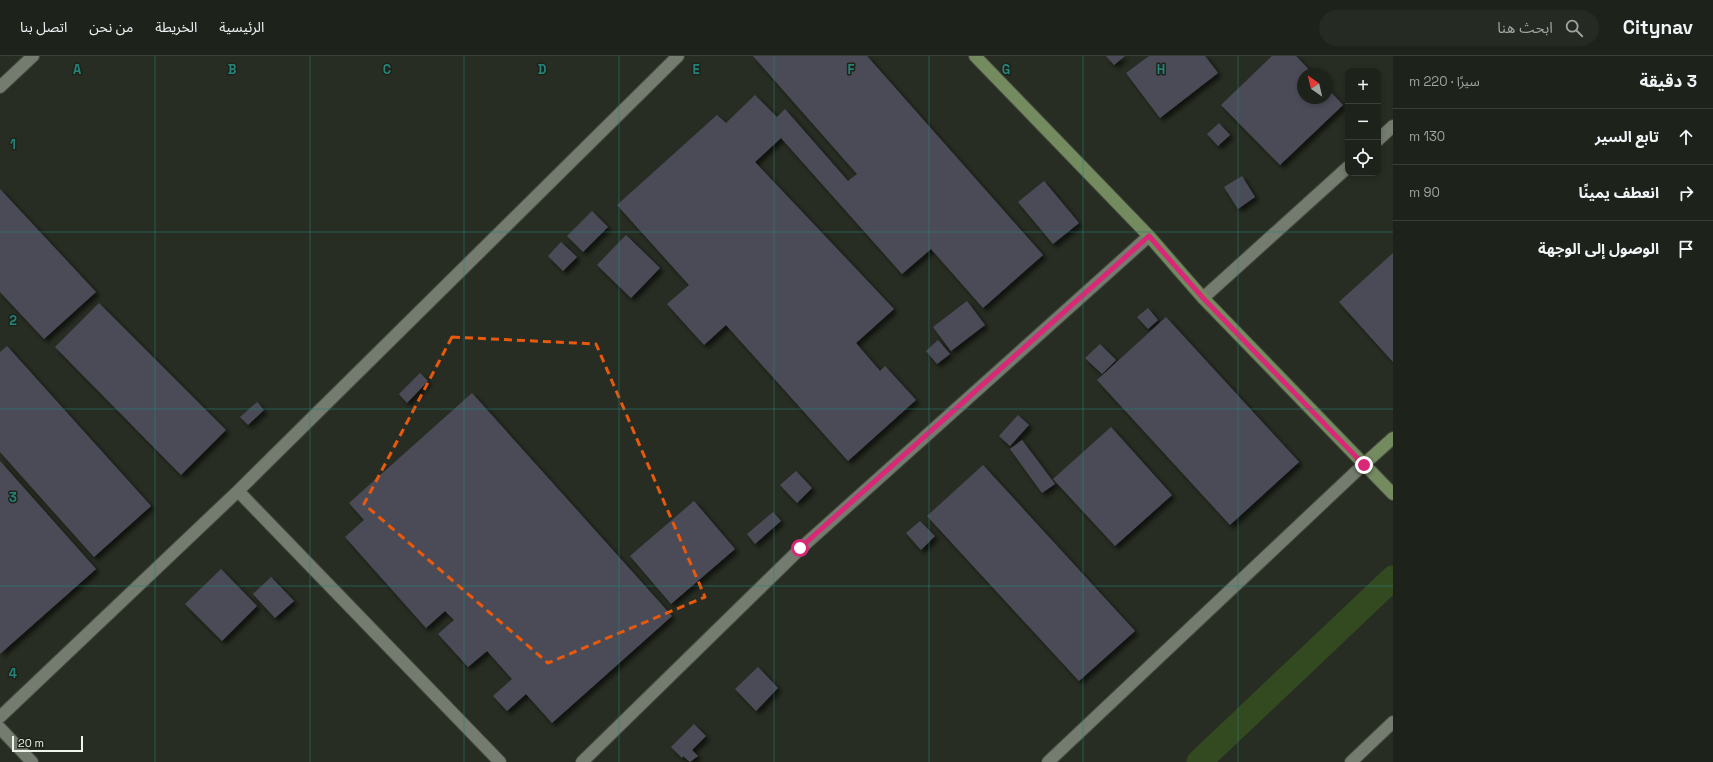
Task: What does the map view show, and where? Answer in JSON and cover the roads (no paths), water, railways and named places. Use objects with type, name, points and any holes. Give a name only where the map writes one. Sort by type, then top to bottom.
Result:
[{"type":"street","points":[[0,87],[33,56]]},
{"type":"street","points":[[0,717],[238,491],[678,56]]},
{"type":"street","points":[[974,56],[1149,236],[1203,298],[1393,494]]},
{"type":"street","points":[[1381,137],[1393,126]]},
{"type":"street","points":[[1203,298],[1345,170]]},
{"type":"street","points":[[582,762],[800,548],[1149,236]]},
{"type":"street","points":[[1048,762],[1393,438]]},
{"type":"street","points":[[238,491],[500,762]]},
{"type":"street","points":[[1352,762],[1393,722]]},
{"type":"street","points":[[0,728],[32,762]]},
{"type":"waterway","points":[[1199,762],[1393,578]]}]
